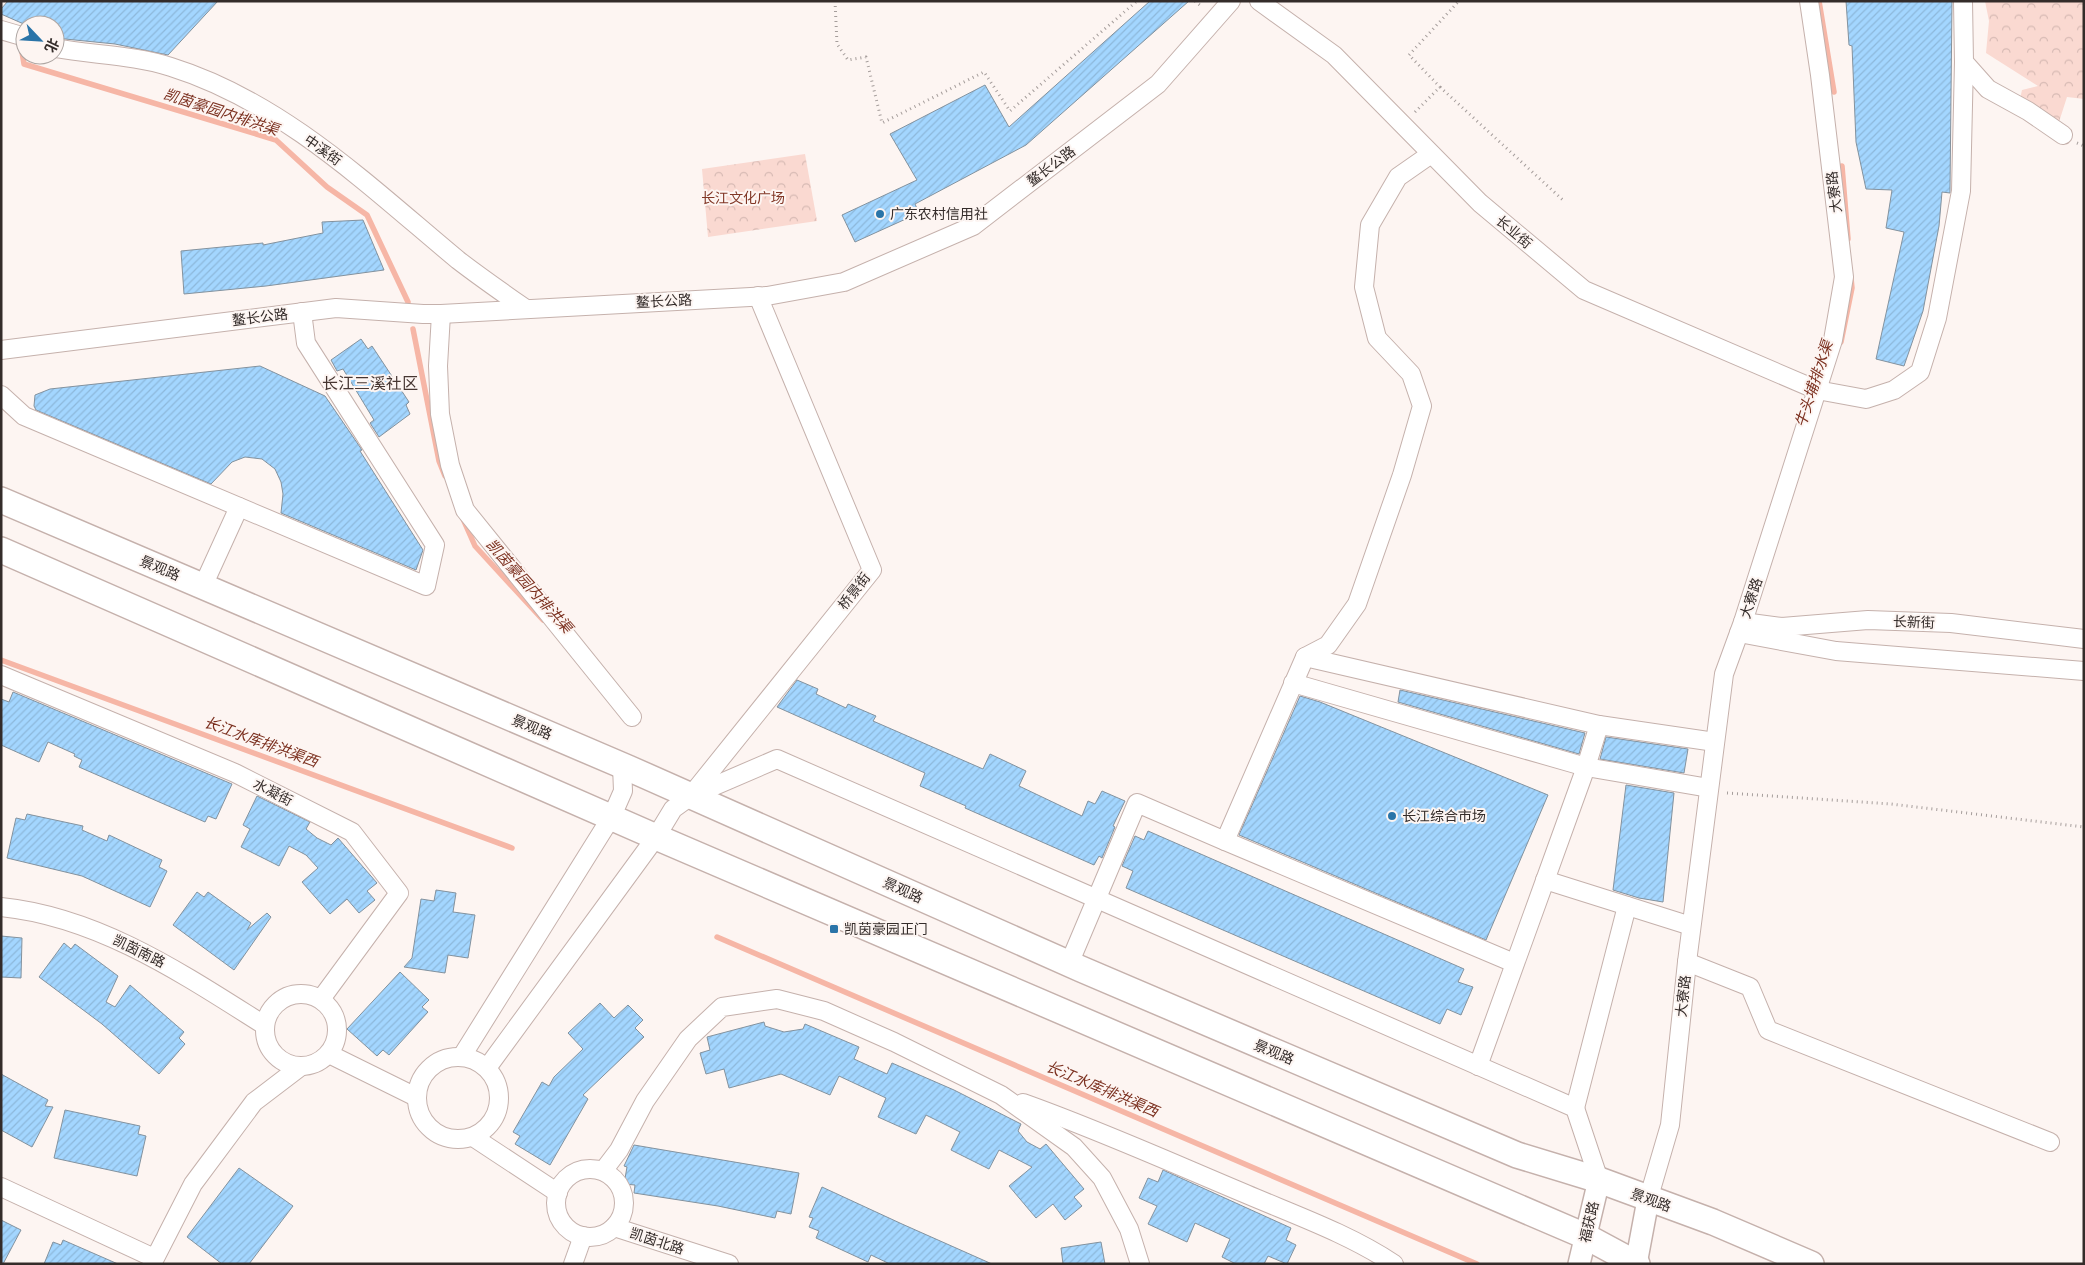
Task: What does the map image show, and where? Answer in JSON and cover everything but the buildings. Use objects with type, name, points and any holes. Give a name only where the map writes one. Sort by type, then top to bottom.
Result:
[{"type":"main road","name":"景观路","points":[[1,500],[622,766],[1069,964],[1517,1155],[1599,1180],[1648,1200],[1714,1222],[1811,1264]]},
{"type":"main road","points":[[1,550],[612,816],[656,837],[1585,1236],[1636,1264]]},
{"type":"street","name":"鳌长公路","points":[[1,350],[336,308],[441,314],[758,296],[844,282],[973,226],[1158,84],[1231,1]]},
{"type":"street","name":"长业街","points":[[1259,1],[1334,55],[1480,204],[1584,290],[1822,391],[1866,399],[1894,390],[1920,372],[1937,318],[1961,191],[1964,62],[1963,1]]},
{"type":"street","name":"大寮路","points":[[1648,1200],[1670,1125],[1691,926],[1724,674],[1822,391],[1844,277],[1820,75],[1808,1]]},
{"type":"street","points":[[1,30],[15,34]]},
{"type":"street","name":"中溪街","points":[[65,50],[126,57],[171,66],[242,96],[329,152],[460,261],[526,309]]},
{"type":"street","points":[[1964,62],[1988,89],[2028,111],[2063,135]]},
{"type":"street","points":[[1225,841],[1305,657],[1328,645],[1356,604],[1402,475],[1422,406],[1411,374],[1376,338],[1364,287],[1370,225],[1398,177],[1431,154]]},
{"type":"street","name":"桥景街","points":[[691,796],[872,570],[758,296]]},
{"type":"street","points":[[1,395],[24,416],[426,586],[435,545],[306,343],[302,312]]},
{"type":"street","points":[[441,314],[438,366],[440,414],[450,465],[465,510],[632,717]]},
{"type":"street","points":[[203,586],[239,507]]},
{"type":"street","name":"长新街","points":[[1741,628],[1782,627],[1868,620],[1951,623],[2084,639]]},
{"type":"street","points":[[1741,628],[1836,650],[2084,671]]},
{"type":"street","points":[[1305,657],[1599,724],[1716,742]]},
{"type":"street","name":"水凝街","points":[[1,675],[235,773],[352,832],[399,893],[321,999]]},
{"type":"street","points":[[1294,683],[1586,767],[1709,788]]},
{"type":"street","points":[[1478,1066],[1586,767],[1599,724]]},
{"type":"street","points":[[487,1068],[656,837],[673,809],[691,796],[777,759],[1575,1108]]},
{"type":"street","points":[[462,1056],[612,816],[623,791],[622,766]]},
{"type":"street","points":[[1069,964],[1137,802],[1514,963]]},
{"type":"street","points":[[1545,880],[1691,926]]},
{"type":"street","points":[[1599,1180],[1575,1108],[1627,906]]},
{"type":"street","name":"凯茵南路","points":[[1,907],[22,909],[98,932],[164,962],[264,1025]]},
{"type":"street","points":[[1687,962],[1750,988],[1768,1030],[2050,1142]]},
{"type":"street","points":[[1,1187],[153,1261],[193,1184],[254,1102],[300,1067],[319,1062],[335,1044],[338,1031],[333,1013],[321,999],[303,994],[285,997],[271,1009],[264,1025],[264,1037],[268,1048],[285,1064],[300,1067]]},
{"type":"street","points":[[603,1171],[619,1150],[645,1101],[688,1039],[722,1006],[777,999],[824,1011],[894,1042],[1001,1095],[1065,1118],[1283,1210],[1376,1251],[1394,1264]]},
{"type":"street","points":[[328,1054],[416,1097]]},
{"type":"street","points":[[462,1056],[475,1060],[487,1068],[495,1079],[499,1093],[498,1107],[493,1120],[484,1130],[473,1137],[452,1139],[434,1132],[424,1123],[418,1111],[416,1097],[422,1078],[435,1063],[448,1057],[462,1056]]},
{"type":"street","points":[[1001,1095],[1074,1146],[1102,1178],[1129,1230],[1140,1264]]},
{"type":"street","points":[[473,1137],[558,1193]]},
{"type":"street","points":[[592,1169],[603,1171],[612,1177],[619,1186],[623,1196],[624,1207],[620,1218],[614,1227],[599,1235],[583,1236],[572,1232],[558,1215],[558,1193],[562,1183],[570,1175],[592,1169]]},
{"type":"street","name":"福获路","points":[[1579,1264],[1599,1180]]},
{"type":"street","points":[[1636,1264],[1648,1200]]},
{"type":"street","name":"凯茵北路","points":[[614,1227],[729,1264]]},
{"type":"street","points":[[573,1264],[583,1236]]},
{"type":"path","points":[[835,1],[837,44],[848,60],[866,57],[882,123],[984,72],[1010,111],[1137,1]]},
{"type":"path","points":[[1459,1],[1409,55],[1440,87],[1565,202]]},
{"type":"path","points":[[1402,125],[1440,87]]},
{"type":"path","points":[[1709,788],[1729,793],[1890,804],[2084,828]]},
{"type":"green space","points":[[1985,1],[2084,1],[2084,99],[2067,97],[2058,125],[2020,99],[2022,90],[2038,86],[1986,53],[1989,21]]},
{"type":"green space","name":"长江文化广场","points":[[805,154],[817,221],[708,237],[702,169]]},
{"type":"waterway","name":"牛头埔排水渠","points":[[1819,1],[1834,92]]},
{"type":"waterway","name":"凯茵豪园内排洪渠","points":[[27,65],[276,140],[327,187],[367,215],[408,302]]},
{"type":"waterway","name":"牛头埔排水渠","points":[[1842,166],[1848,239]]},
{"type":"waterway","name":"牛头埔排水渠","points":[[1841,342],[1852,288],[1851,278]]},
{"type":"waterway","name":"凯茵豪园内排洪渠","points":[[413,329],[439,461],[445,476]]},
{"type":"waterway","name":"凯茵豪园内排洪渠","points":[[463,519],[475,546],[543,620]]},
{"type":"waterway","name":"长江水库排洪渠西","points":[[1,660],[512,848]]},
{"type":"waterway","name":"长江水库排洪渠西","points":[[717,937],[1477,1264]]},
{"type":"place","name":"广东农村信用社","points":[[880,214]]},
{"type":"place","name":"长江综合市场","points":[[1392,816]]},
{"type":"place","name":"凯茵豪园正门","points":[[834,929]]},
{"type":"district","name":"长江三溪社区","points":[[370,383]]}]
